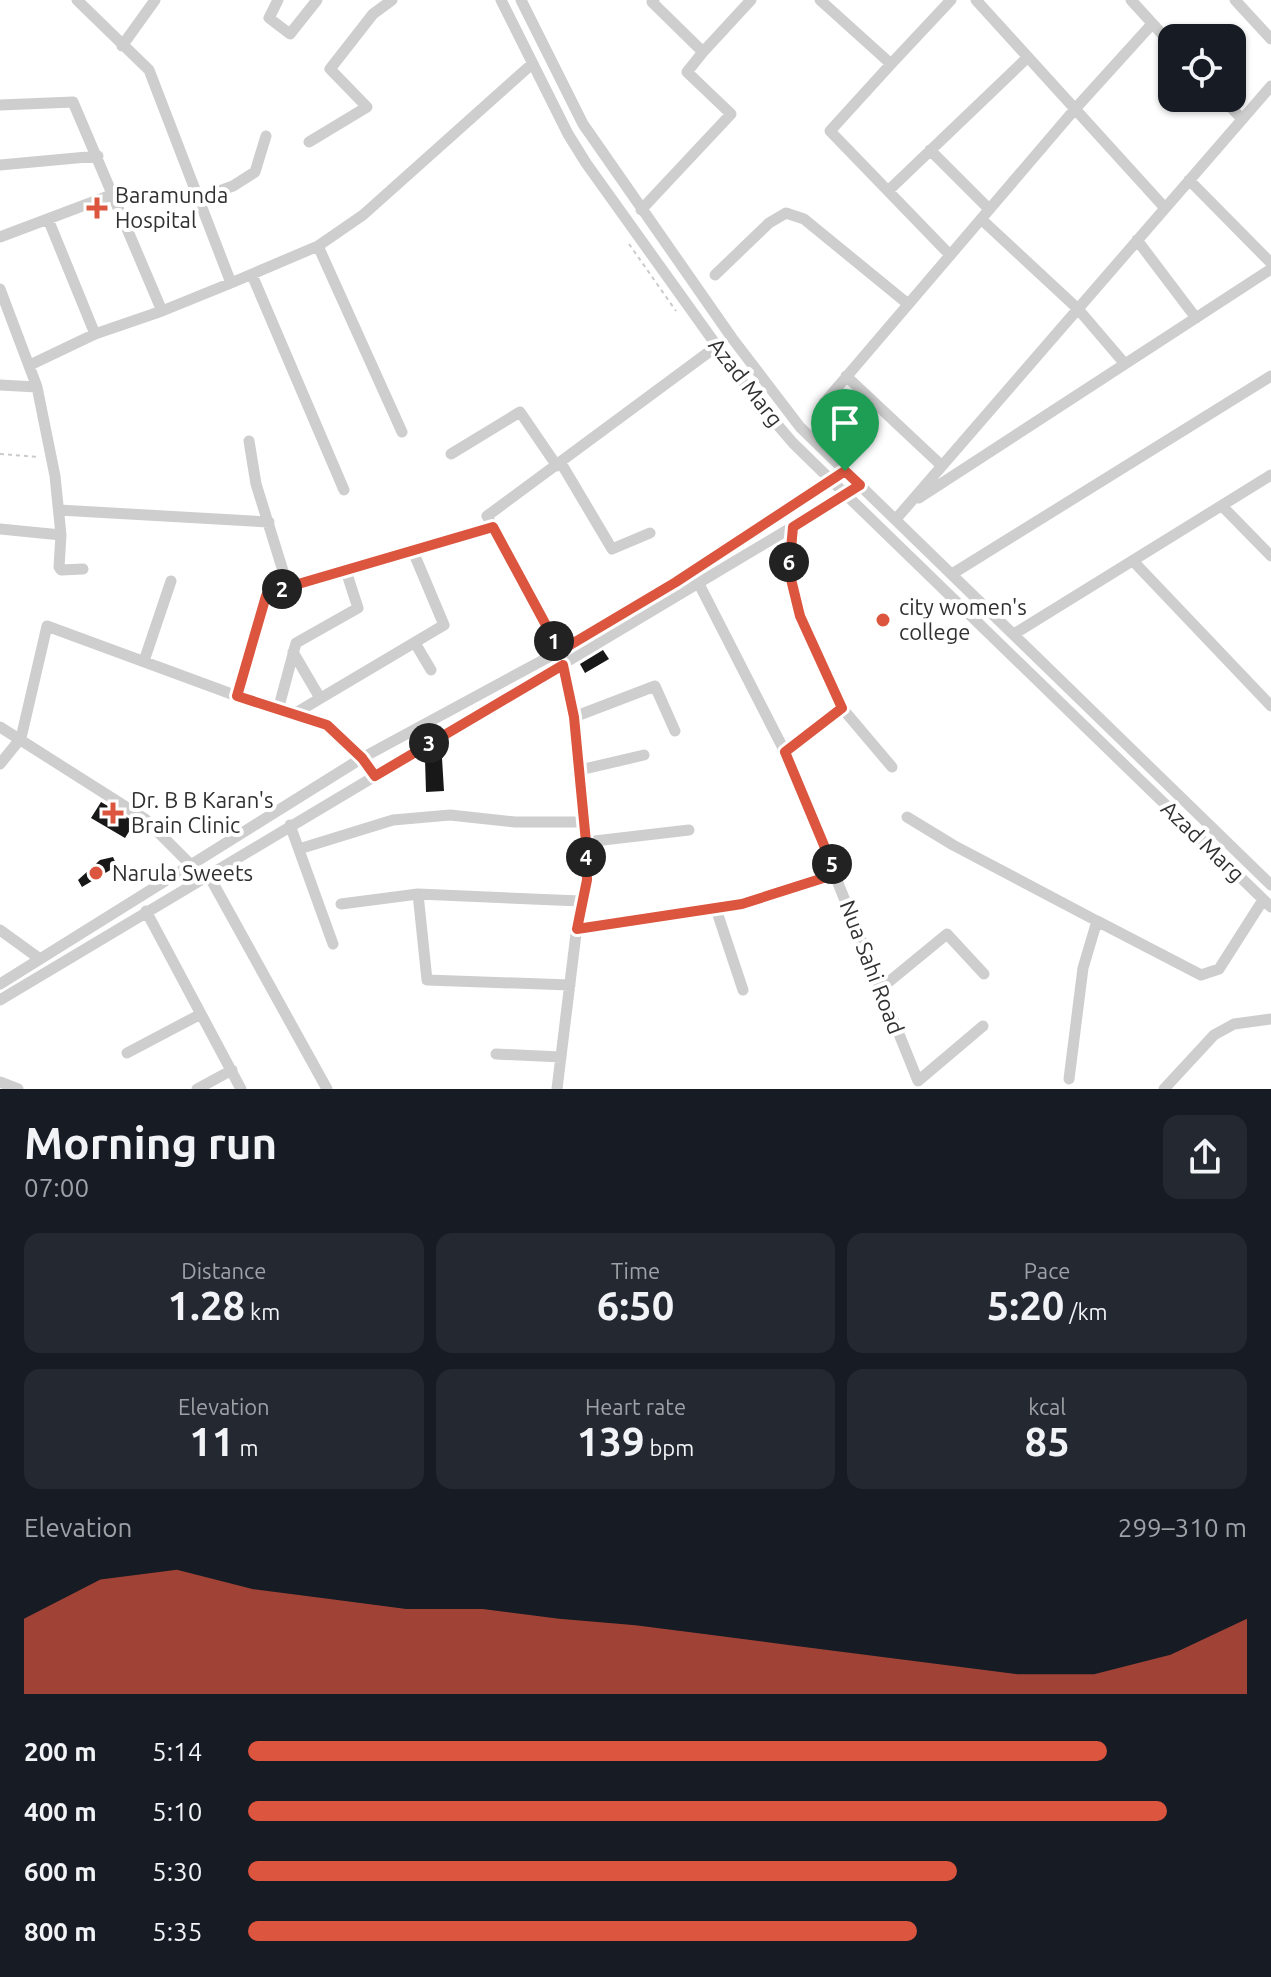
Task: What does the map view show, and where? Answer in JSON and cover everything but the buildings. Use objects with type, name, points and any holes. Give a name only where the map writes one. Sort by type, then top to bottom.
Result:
[{"type":"street","points":[[77,0],[149,70],[231,283]]},
{"type":"street","points":[[122,46],[155,0]]},
{"type":"street","points":[[278,0],[269,18],[290,34],[317,0]]},
{"type":"street","points":[[309,142],[367,107],[330,69],[373,14],[392,0]]},
{"type":"street","name":"Azad Marg","points":[[501,0],[586,163],[752,395],[793,443],[1267,904]]},
{"type":"street","name":"Azad Marg","points":[[521,0],[583,124],[641,210],[800,427],[1271,885]]},
{"type":"street","points":[[654,0],[652,2],[703,52]]},
{"type":"street","points":[[641,210],[731,114],[687,72],[751,0]]},
{"type":"street","points":[[820,0],[891,64]]},
{"type":"street","points":[[950,255],[830,131],[951,0]]},
{"type":"street","points":[[976,0],[1165,208]]},
{"type":"street","points":[[1131,0],[1158,30]]},
{"type":"street","points":[[1235,0],[1271,39]]},
{"type":"street","points":[[824,403],[1075,109],[1152,24]]},
{"type":"street","points":[[888,191],[1028,57]]},
{"type":"street","points":[[30,365],[95,334],[162,311],[318,246],[363,215],[532,64]]},
{"type":"street","points":[[896,519],[1271,86]]},
{"type":"street","points":[[0,105],[73,102],[162,311]]},
{"type":"street","points":[[1235,112],[1242,119]]},
{"type":"street","points":[[197,199],[233,186],[255,172],[266,136]]},
{"type":"street","points":[[930,150],[985,214],[1078,309],[1125,364]]},
{"type":"street","points":[[0,165],[98,156]]},
{"type":"street","points":[[907,506],[1271,266],[1189,180]]},
{"type":"street","points":[[0,237],[114,194]]},
{"type":"street","points":[[715,275],[769,223],[786,213],[804,219],[908,304]]},
{"type":"street","points":[[48,219],[95,334]]},
{"type":"street","points":[[1137,240],[1196,318]]},
{"type":"street","points":[[318,246],[402,432]]},
{"type":"street","points":[[252,275],[344,490]]},
{"type":"street","points":[[0,289],[37,387],[59,510],[59,567],[61,570],[83,569]]},
{"type":"street","points":[[560,651],[487,516],[717,346]]},
{"type":"street","points":[[846,376],[942,466]]},
{"type":"street","points":[[952,574],[1271,376]]},
{"type":"street","points":[[0,385],[37,387]]},
{"type":"street","points":[[451,454],[520,412],[559,464],[612,549],[650,533]]},
{"type":"street","points":[[249,441],[256,484],[288,587]]},
{"type":"street","points":[[0,984],[362,758],[560,651],[676,582],[845,471]]},
{"type":"street","points":[[1014,634],[1271,475]]},
{"type":"street","points":[[0,1000],[860,485]]},
{"type":"street","points":[[1222,506],[1271,556]]},
{"type":"street","points":[[59,510],[269,522]]},
{"type":"street","points":[[237,696],[266,596],[345,568],[493,527]]},
{"type":"street","points":[[793,527],[789,571],[800,616],[842,708],[892,767]]},
{"type":"street","points":[[0,529],[61,535]]},
{"type":"street","points":[[294,714],[444,625],[412,549]]},
{"type":"street","points":[[1133,561],[1271,706]]},
{"type":"street","points":[[278,710],[296,643],[358,608],[345,568]]},
{"type":"street","points":[[144,661],[171,581]]},
{"type":"street","name":"Nua Sahi Road","points":[[699,584],[785,752],[920,1085],[983,1026]]},
{"type":"street","points":[[0,764],[21,738],[47,626],[237,696],[327,725],[362,758],[375,776]]},
{"type":"street","points":[[415,643],[431,670]]},
{"type":"street","points":[[293,652],[320,698]]},
{"type":"street","points":[[557,1089],[580,901],[587,880],[580,770],[574,717],[563,665]]},
{"type":"street","points":[[574,717],[655,686],[675,731]]},
{"type":"street","points":[[785,752],[842,708]]},
{"type":"street","points":[[0,727],[145,819],[191,865]]},
{"type":"street","points":[[580,770],[644,755]]},
{"type":"street","points":[[299,849],[393,820],[450,815],[515,822],[584,822]]},
{"type":"street","points":[[907,817],[1201,975],[1219,969],[1267,904]]},
{"type":"street","points":[[290,825],[333,944]]},
{"type":"street","points":[[586,842],[689,830]]},
{"type":"street","points":[[208,874],[327,1089]]},
{"type":"street","points":[[577,929],[742,904],[836,874]]},
{"type":"street","points":[[341,904],[418,894],[580,901]]},
{"type":"street","points":[[418,894],[427,980],[570,985]]},
{"type":"street","points":[[716,909],[743,990]]},
{"type":"street","points":[[146,911],[241,1089]]},
{"type":"street","points":[[1069,1079],[1083,968],[1097,921]]},
{"type":"street","points":[[0,930],[40,959]]},
{"type":"street","points":[[880,989],[947,934],[984,974]]},
{"type":"street","points":[[127,1053],[201,1014]]},
{"type":"street","points":[[1164,1089],[1214,1035],[1234,1024],[1271,1019]]},
{"type":"street","points":[[496,1054],[561,1057]]},
{"type":"street","points":[[197,1089],[232,1070]]},
{"type":"street","points":[[0,1082],[18,1089]]},
{"type":"path","points":[[0,454],[52,458]]},
{"type":"place","name":"Baramunda Hospital","points":[[97,208]]},
{"type":"place","name":"city women's college","points":[[883,620]]},
{"type":"place","name":"Dr. B B Karan's Brain Clinic","points":[[113,813]]},
{"type":"place","name":"Narula Sweets","points":[[96,873]]},
{"type":"route","points":[[845,471],[860,485],[793,527],[789,571],[800,616],[842,708],[785,752],[836,874],[742,904],[577,929],[580,901],[587,880],[586,842],[574,717],[563,665],[375,776],[362,758],[327,725],[237,696],[266,596],[288,587],[493,527],[560,651],[792,509],[845,471]]}]
